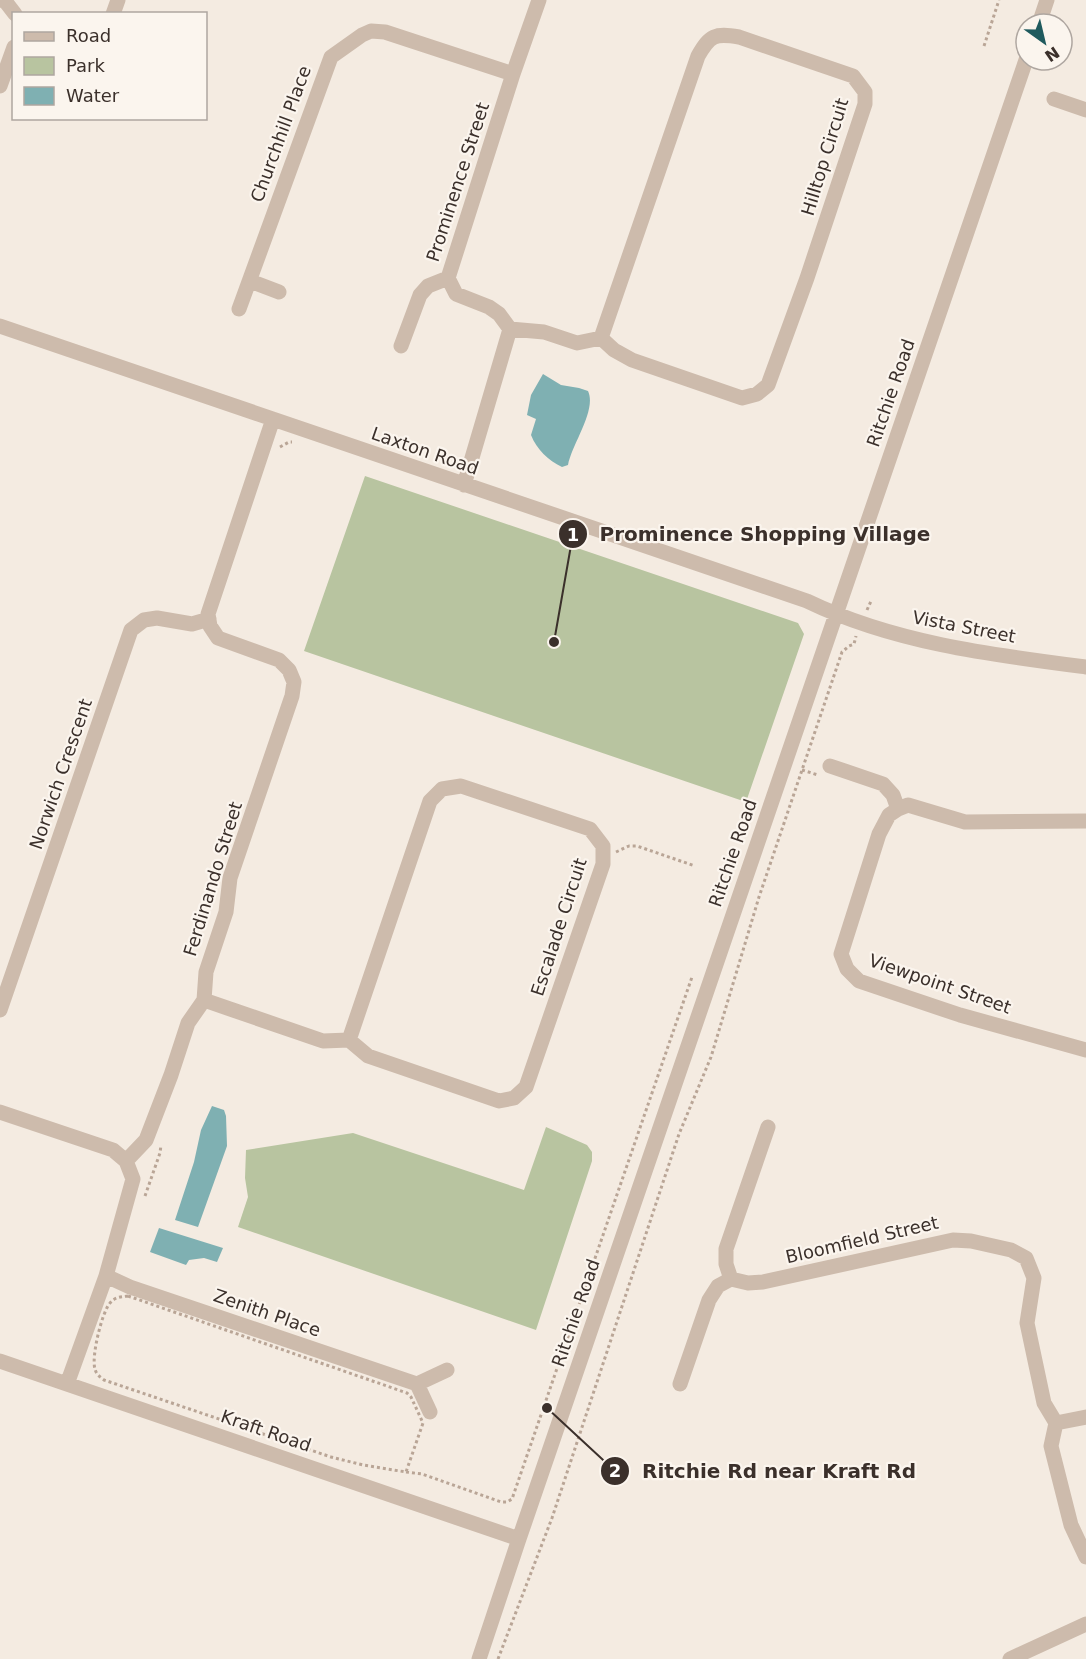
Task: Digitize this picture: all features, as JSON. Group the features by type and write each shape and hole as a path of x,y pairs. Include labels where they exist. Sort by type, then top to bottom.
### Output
{"street":[{"path":"0,0 5,2 13,12"},
{"name":"Prominence Street","path":"510,329 499,314 489,307 456,294 448,278 539,0"},
{"name":"Churchhill Place","path":"239,309 331,57 362,35 371,31 385,32 513,74"},
{"name":"Hilltop Circuit","path":"721,34 739,37 853,76 860,83 864,92 865,104 807,278 768,385 757,394 742,398 632,360 614,351 601,338 698,56 707,40 721,34"},
{"path":"0,86 12,53"},
{"name":"Ritchie Road","path":"479,1659 1022,72"},
{"path":"1054,99 1086,110"},
{"path":"401,346 420,295 428,286 448,278"},
{"path":"250,280 279,292"},
{"name":"Laxton Road","path":"0,326 807,601 836,615"},
{"path":"464,484 510,329 544,332 577,343 601,338"},
{"path":"209,619 208,614 273,419"},
{"name":"Vista Street","path":"836,615 928,643 1086,667"},
{"name":"Norwich Crescent","path":"0,1010 131,630 144,620 157,618 192,624 209,619"},
{"name":"Ferdinando Street","path":"126,1161 146,1140 188,1023 204,1000 206,972 226,912 230,878 292,696 294,682 289,670 279,660 218,638 210,626 209,619"},
{"path":"830,766 884,784 893,795 898,809 908,805 965,822 1086,821"},
{"name":"Escalade Circuit","path":"461,786 590,829 603,846 603,864 526,1087 516,1097 499,1101 368,1056 349,1040 430,801 442,789 461,786"},
{"name":"Viewpoint Street","path":"898,809 889,815 879,834 842,954 847,969 859,981 960,1016 1086,1050"},
{"path":"204,1000 323,1041 349,1040"},
{"path":"0,1112 113,1150 126,1161 133,1179 106,1276 67,1384"},
{"path":"680,1384 709,1300 718,1286 731,1278 726,1264 726,1249 768,1126"},
{"name":"Bloomfield Street","path":"731,1278 748,1283 763,1282 953,1240 971,1241 1011,1250 1026,1258 1034,1278 1027,1323 1044,1403 1056,1423"},
{"name":"Zenith Place","path":"106,1276 130,1287 417,1384"},
{"name":"Kraft Road","path":"0,1361 519,1539"},
{"path":"430,1412 417,1384 447,1370"},
{"path":"1086,1417 1056,1423 1051,1446 1071,1525 1086,1557"},
{"path":"1010,1659 1086,1624"}],"path":[{"path":"984,46 999,0"},
{"path":"278,451 281,446 289,442 299,442"},
{"path":"498,1659 556,1506 679,1134 711,1057 759,897 842,652 854,644 871,601"},
{"path":"616,852 629,846 637,846 695,866"},
{"path":"406,1472 423,1423 407,1393 128,1296 118,1297 111,1301 107,1308 100,1328 94,1360 94,1369 104,1380 331,1457 363,1465 406,1472 422,1474 501,1502 507,1502 512,1499 692,977"},
{"path":"145,1197 160,1153 162,1139"}],"green space":[{"path":"365,476 798,623 804,634 746,802 304,651"},
{"path":"546,1127 587,1145 592,1152 592,1161 536,1330 238,1227 248,1197 245,1178 246,1150 353,1133 524,1190"}],"water":[{"path":"543,374 561,385 588,391 590,399 587,417 568,465 562,467 544,454 531,435 536,419 527,415 531,395"},
{"path":"212,1106 224,1110 227,1146 198,1227 175,1220 194,1162 201,1130"},
{"path":"159,1228 223,1248 217,1262 204,1258 189,1260 186,1265 150,1252"}],"place":[{"name":"Prominence Shopping Village","path":"554,642"},
{"name":"Ritchie Rd near Kraft Rd","path":"547,1408"}]}
